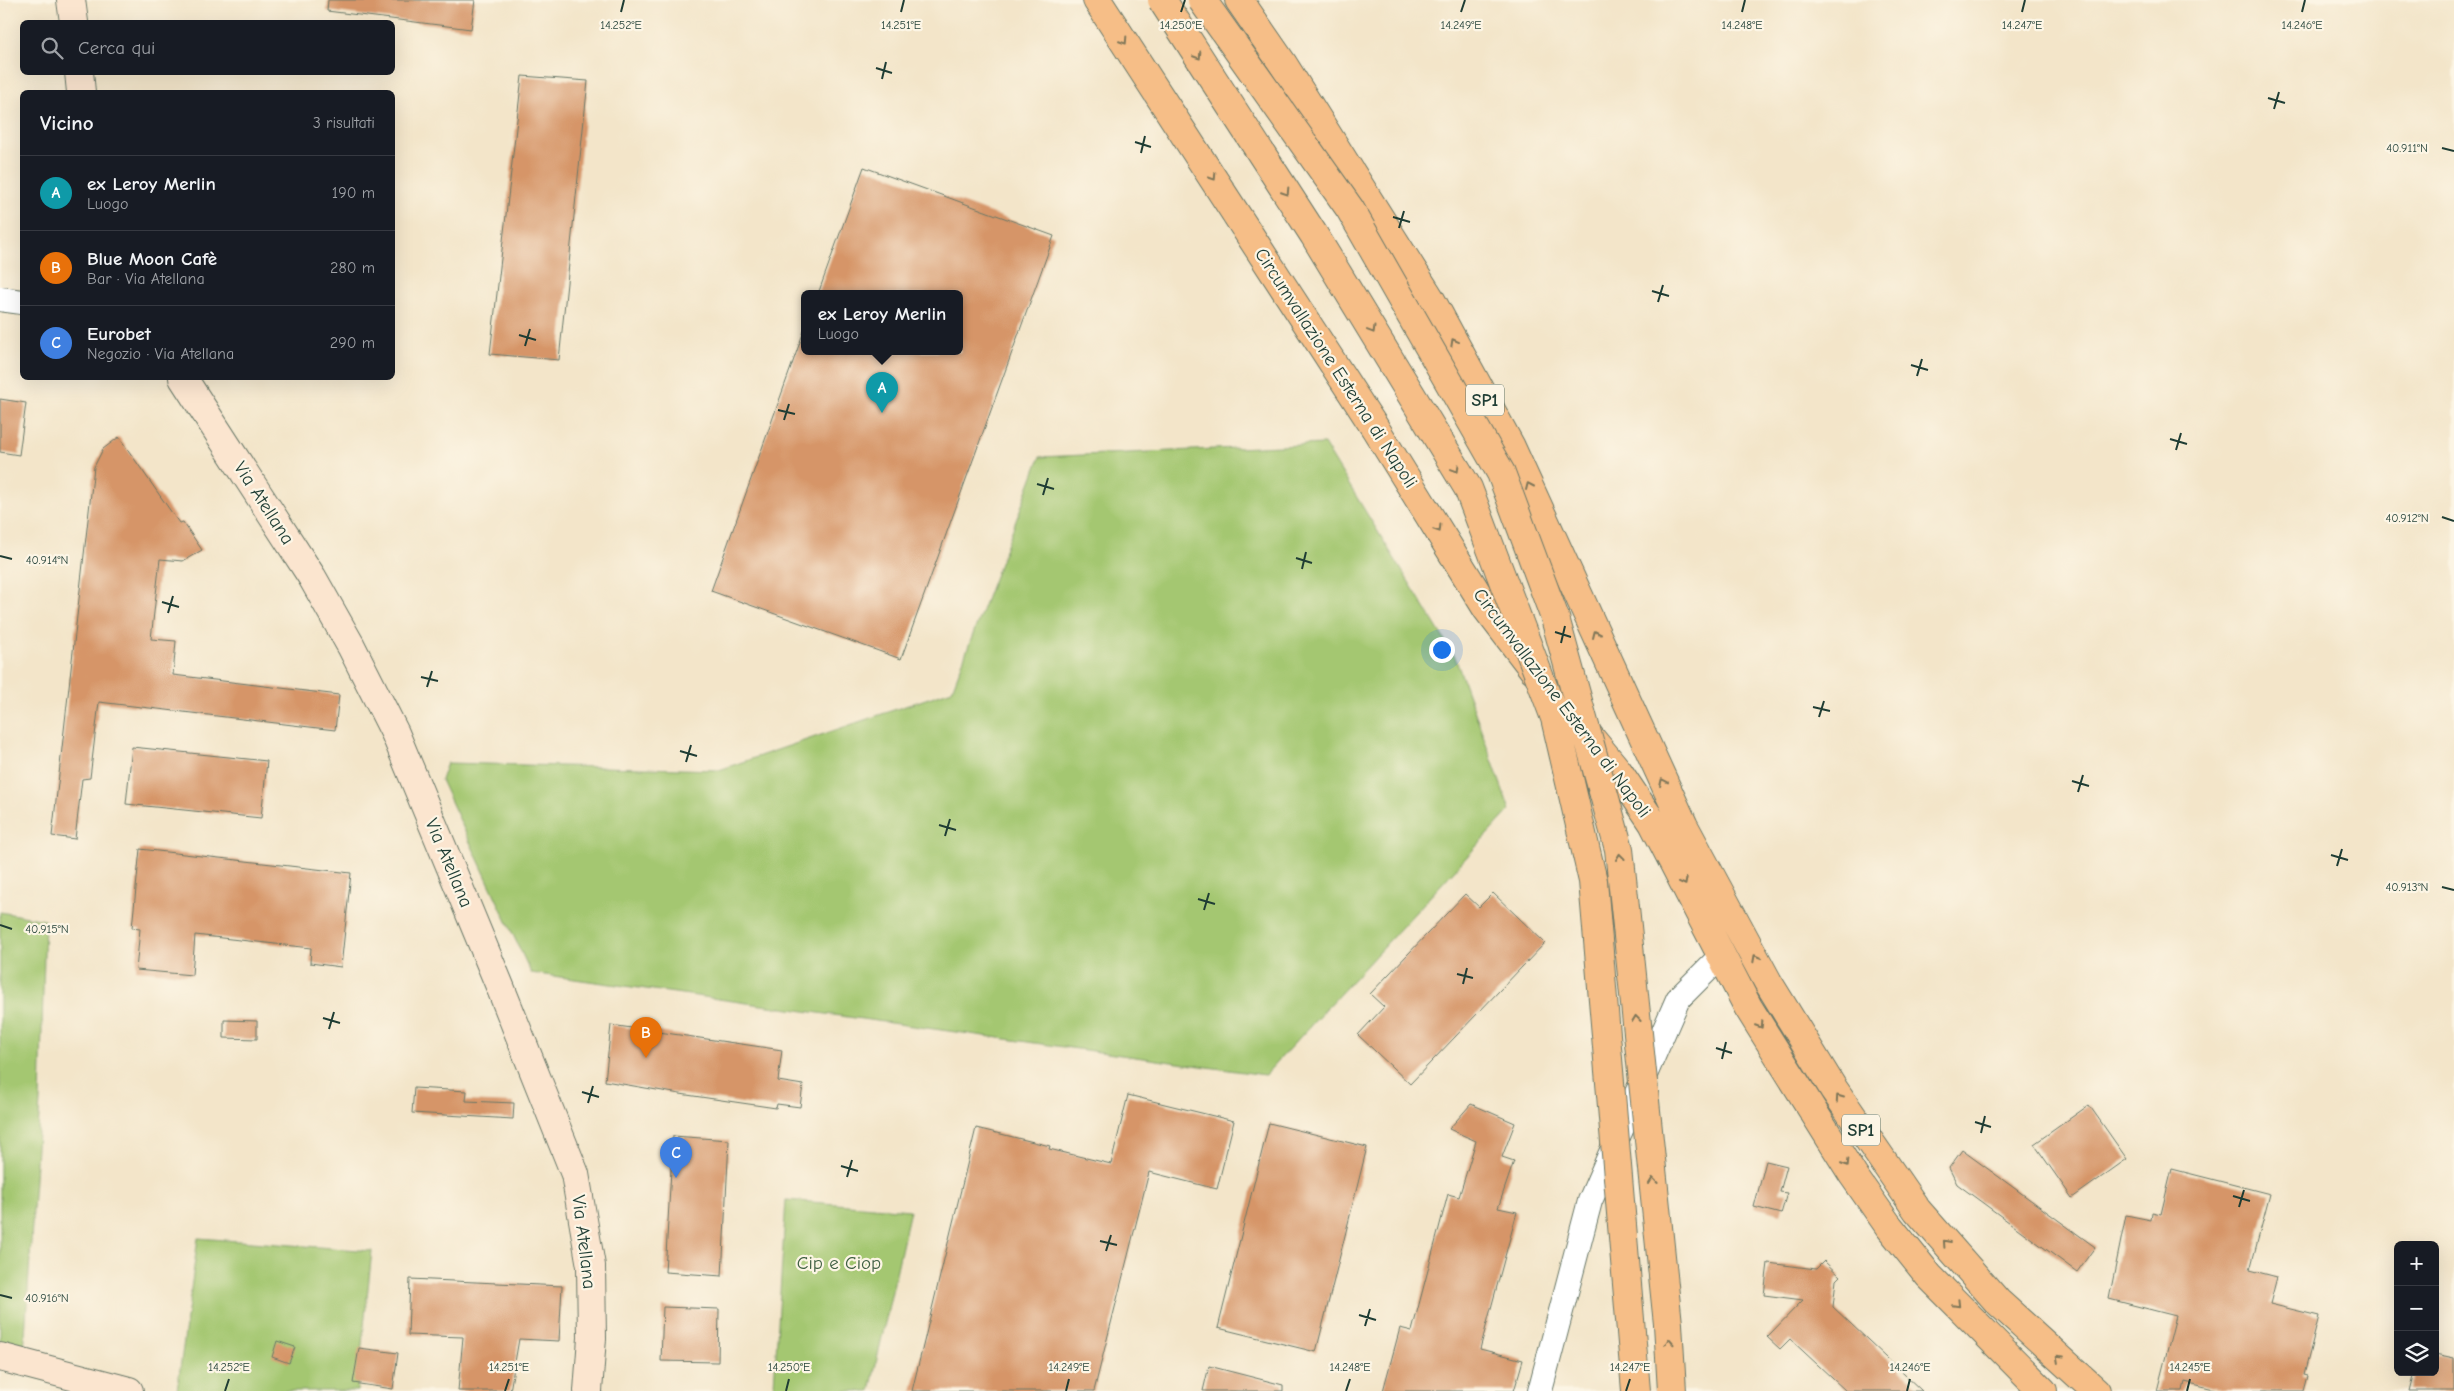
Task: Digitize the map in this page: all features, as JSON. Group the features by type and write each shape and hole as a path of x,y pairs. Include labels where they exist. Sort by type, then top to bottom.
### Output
{"highway":[{"name":"Circumvallazione Esterna di Napoli","path":"1097,0 1376,428 1488,609 1527,662 1618,771 1653,823 1748,1006 1854,1175 1888,1225 1930,1276 2043,1391"},
{"path":"1162,0 1314,235 1468,488 1555,718 1593,880 1636,1391"},
{"path":"1202,0 1350,209 1501,473 1555,618 1619,849 1668,1324 1672,1391"},
{"name":"Circumvallazione Esterna di Napoli","path":"1239,0 1283,64 1434,306 1511,447 1684,826 1768,982 1832,1088 1917,1210 1997,1301 2096,1391"}],"main road":[{"path":"71,0 74,20"},
{"path":"79,75 81,90"},
{"name":"Via Atellana","path":"184,380 312,577 395,733 538,1081 575,1174 591,1266 592,1338 588,1391"},
{"path":"0,1357 129,1391"}],"street":[{"path":"0,299 20,302"},
{"path":"1540,1391 1590,1201 1678,999 1722,955"}],"green space":[{"path":"1324,444 1455,657 1510,810 1265,1075 531,973 441,780 447,763 719,770 952,690 1040,457"},
{"path":"0,912 45,920 40,1100 24,1352 0,1345"},
{"name":"Cip e Ciop","path":"786,1200 910,1210 870,1391 767,1391 774,1385"},
{"path":"198,1238 372,1251 357,1391 177,1391"}],"building":[{"path":"328,0 475,0 471,29 327,11"},
{"path":"522,76 588,81 559,360 490,354"},
{"path":"864,167 1054,236 901,659 711,591 801,339 801,355 963,355 963,290 819,290"},
{"path":"0,399 26,403 19,455 0,452"},
{"path":"119,437 179,523 183,522 202,550 183,561 160,559 151,639 176,641 173,675 339,695 335,730 99,702 90,778 82,779 75,839 52,836 94,467 103,449"},
{"path":"132,747 267,761 261,818 126,804"},
{"path":"140,849 351,873 341,967 310,963 311,948 195,935 192,975 136,970 140,929 132,928"},
{"path":"1493,893 1545,943 1410,1084 1358,1035 1384,1007 1370,994 1465,894 1479,907"},
{"path":"224,1020 257,1021 257,1039 224,1038"},
{"path":"611,1025 782,1050 778,1081 803,1085 800,1107 777,1104 776,1108 605,1081"},
{"path":"414,1088 467,1091 466,1101 514,1103 513,1119 412,1113"},
{"path":"1128,1095 1234,1121 1217,1189 1149,1172 1094,1391 912,1391 976,1128 1050,1146 1049,1149 1111,1164"},
{"path":"1471,1104 1515,1123 1502,1157 1514,1161 1498,1208 1517,1212 1480,1349 1523,1360 1514,1391 1383,1391 1400,1328 1412,1331 1448,1194 1459,1197 1476,1141 1449,1129"},
{"path":"2089,1105 2127,1159 2072,1198 2034,1144"},
{"path":"1269,1123 1367,1147 1316,1352 1218,1328"},
{"path":"673,1136 729,1140 722,1276 665,1272"},
{"path":"1962,1150 2095,1247 2077,1272 1957,1184 1949,1168"},
{"path":"1766,1161 1787,1166 1780,1192 1787,1193 1781,1214 1754,1207"},
{"path":"2172,1169 2270,1194 2250,1270 2277,1277 2270,1304 2319,1316 2304,1375 2308,1376 2304,1391 2222,1391 2185,1382 2183,1391 2157,1391 2176,1316 2109,1299 2126,1215 2151,1220 2152,1212 2161,1214"},
{"path":"1824,1261 1840,1276 1836,1280 1833,1307 1922,1391 1846,1391 1790,1339 1780,1349 1767,1337 1803,1300 1764,1295 1768,1263 1816,1269"},
{"path":"410,1279 562,1286 559,1341 519,1339 510,1391 458,1391 463,1337 408,1335"},
{"path":"663,1307 719,1309 718,1362 661,1361"},
{"path":"277,1341 295,1347 289,1363 272,1357"},
{"path":"359,1348 398,1353 393,1389 353,1383"},
{"path":"2439,1355 2454,1358 2454,1391 2409,1391 2413,1376 2439,1376"},
{"path":"1209,1366 1283,1385 1283,1391 1203,1391"}],"place":[{"name":"ex Leroy Merlin","path":"882,413"},
{"name":"Blue Moon Cafè","path":"646,1058"},
{"name":"Eurobet","path":"676,1178"}]}
